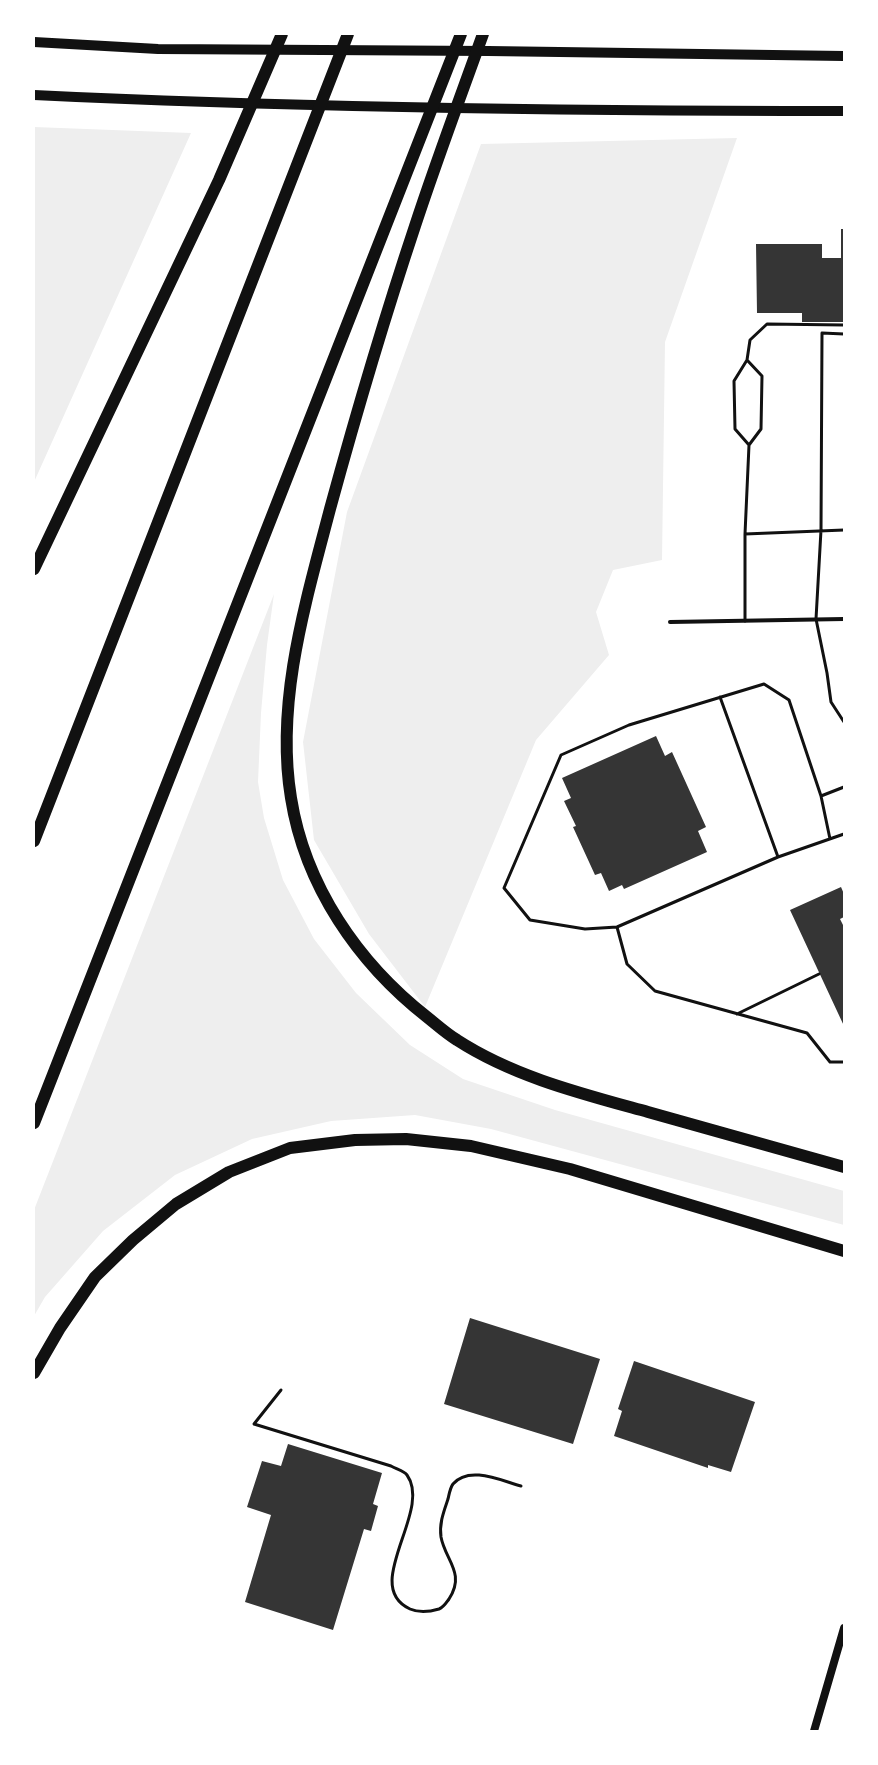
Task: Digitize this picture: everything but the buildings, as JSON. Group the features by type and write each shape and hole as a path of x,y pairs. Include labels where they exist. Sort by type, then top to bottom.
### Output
{"highway":[{"path":"34,570 219,180 282,34"},
{"path":"34,842 348,34"},
{"path":"34,1123 461,34"},
{"path":"483,34 414,226 342,466 305,605 290,692 285,748 291,800 304,848 328,906 352,942 382,977 418,1010 457,1040 509,1068 583,1094 844,1167"},
{"path":"34,1373 60,1328 95,1277 133,1240 176,1204 229,1172 290,1148 355,1140 406,1139 471,1146 570,1169 844,1251"}],"main road":[{"path":"34,42 158,49 488,51 614,54 844,56"},
{"path":"34,94 234,104 591,111 844,112"},
{"path":"814,1731 844,1628"}],"street":[{"path":"670,622 844,619"}],"lane":[{"path":"749,445 735,429 734,381 746,360 750,340 767,324 844,325"},
{"path":"844,334 822,333 821,530 816,619 827,672 831,702 844,722"},
{"path":"745,621 745,534 749,445 761,429 762,376 746,360"},
{"path":"745,534 844,530"},
{"path":"830,839 821,796 789,700 764,684 629,725 561,755 504,888 530,920 585,929 617,927 778,857 830,839 844,834"},
{"path":"720,697 778,857"},
{"path":"821,796 844,787"},
{"path":"617,927 627,964 655,991 807,1033 830,1062 844,1062"},
{"path":"737,1014 820,974"},
{"path":"281,1390 254,1424 391,1466 406,1474 413,1488 413,1503 393,1569 391,1584 398,1600 410,1608 427,1612 443,1608 454,1591 456,1572 441,1538 440,1525 452,1485 465,1476 481,1475 521,1486"}],"shaded area":[{"path":"34,127 191,133 34,482"},
{"path":"737,138 665,342 662,560 613,570 596,612 609,655 536,740 425,1007 369,934 314,840 303,742 347,512 481,144"},
{"path":"274,594 267,645 261,713 258,782 264,818 283,880 314,939 356,993 410,1045 463,1079 555,1110 844,1191 844,1225 491,1129 415,1115 331,1121 252,1139 175,1175 103,1231 45,1297 34,1316 34,1210"}]}
